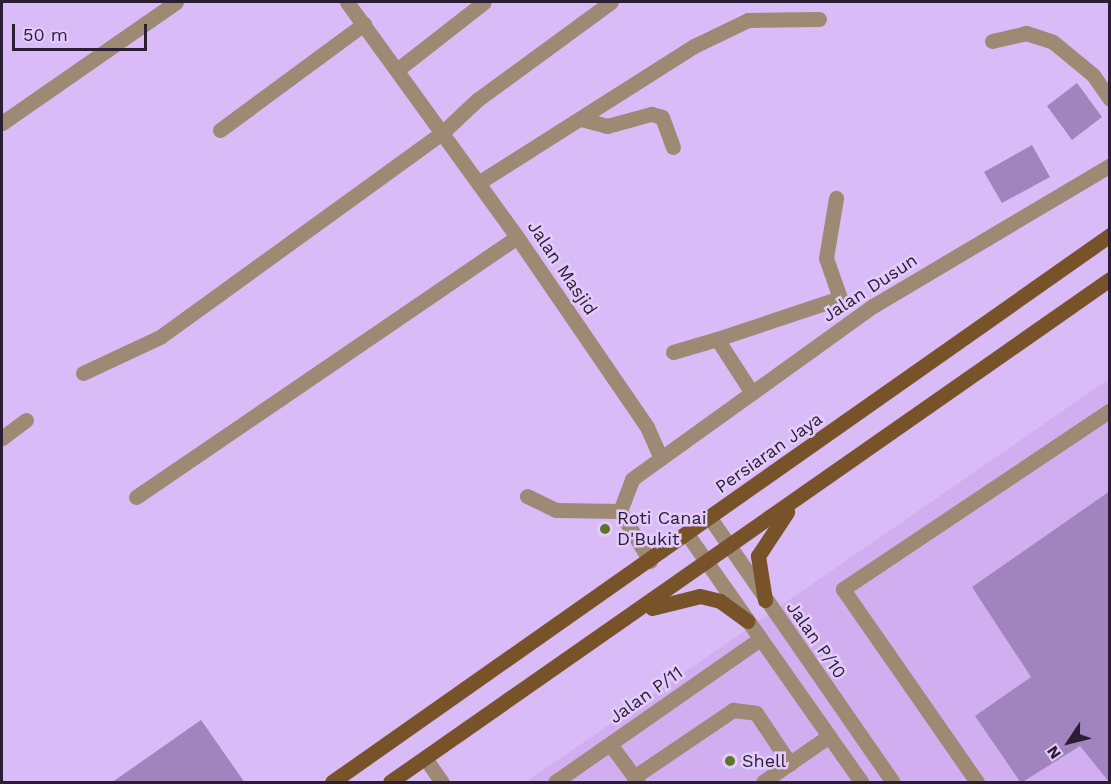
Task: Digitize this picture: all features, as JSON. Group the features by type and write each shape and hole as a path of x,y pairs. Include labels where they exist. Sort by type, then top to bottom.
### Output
{"main road":[{"name":"Persiaran Jaya","path":"332,783 1110,235"},
{"path":"390,783 1110,279"},
{"path":"765,600 758,556 795,500"},
{"path":"628,617 700,596 720,601 748,621"}],"street":[{"path":"2,123 176,2"},
{"name":"Jalan Masjid","path":"347,2 517,237 647,428 661,458"},
{"path":"397,70 484,2"},
{"path":"83,373 160,337 442,133 477,100 612,2"},
{"path":"478,183 694,46 748,20 819,18"},
{"path":"220,130 363,24"},
{"path":"992,41 1026,33 1053,42 1093,75 1110,99"},
{"path":"581,119 607,126 651,114 662,117 673,147"},
{"name":"Jalan Dusun","path":"661,458 873,306 1110,165"},
{"path":"673,352 840,298 826,258 836,198"},
{"path":"136,497 517,237"},
{"path":"717,339 752,393"},
{"path":"977,783 843,589 1110,410"},
{"path":"2,438 26,420"},
{"path":"620,511 632,479 661,458"},
{"path":"526,496 556,510 620,511"},
{"path":"620,511 650,561"},
{"name":"Jalan P/10","path":"710,518 893,783"},
{"path":"687,534 861,783"},
{"name":"Jalan P/11","path":"555,783 573,778 610,744 760,639"},
{"path":"610,744 636,780 733,710 756,713 790,764"},
{"path":"763,783 829,736"},
{"path":"425,758 442,783"}],"shaded area":[{"path":"1109,379 1109,782 526,782"}],"building":[{"path":"1077,83 1102,117 1072,140 1047,106"},
{"path":"1032,145 1050,177 1002,203 984,172"},
{"path":"1110,491 1110,783 1080,746 1021,783 975,716 1031,677 972,587"},
{"path":"201,720 245,783 111,783"}],"place":[{"name":"Roti Canai D'Bukit","path":"605,529"},
{"name":"Shell","path":"730,761"}]}
